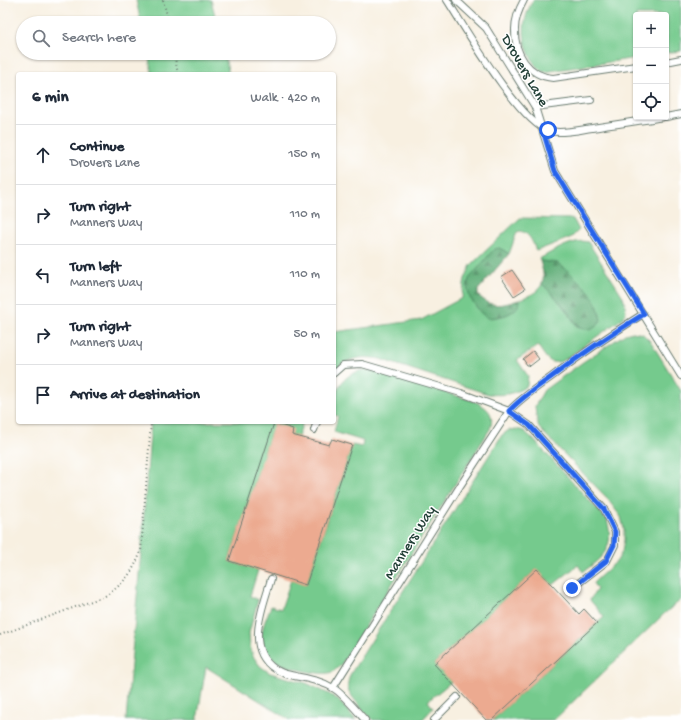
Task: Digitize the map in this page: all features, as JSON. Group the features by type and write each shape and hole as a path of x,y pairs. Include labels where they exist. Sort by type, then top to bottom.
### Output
{"lane":[{"path":"447,0 503,85 524,113 542,127 552,131 567,131 644,120"},
{"name":"Drovers Lane","path":"456,0 486,28 536,107 555,171 681,376"},
{"path":"524,0 516,20 516,39 519,51 527,66 539,76 553,78 633,66"},
{"path":"669,62 681,60"},
{"path":"536,107 591,100"},
{"path":"669,116 681,114"},
{"name":"Manners Way","path":"333,688 509,411 518,401 565,367 617,330 644,314"},
{"path":"336,371 343,365 362,364 460,393 509,411 529,425 604,509 615,532 614,545 606,561 572,588"},
{"path":"314,430 316,424"},
{"path":"271,579 257,633 260,651 268,664 284,674 308,678 333,688 365,720"},
{"path":"434,720 457,697"}],"path":[{"path":"163,0 167,16"},
{"path":"175,60 178,72"},
{"path":"0,635 105,596 118,588 128,577 136,564 141,551 151,424"}],"green space":[{"path":"136,0 211,0 215,16 139,16"},
{"path":"533,0 681,0 681,51 669,53 669,12 633,12 633,58 544,72 535,65 532,60 524,36 525,22 529,7"},
{"path":"149,60 226,60 229,72 152,72"},
{"path":"520,218 573,219 579,230 572,237 536,251 529,236 520,231 517,232 509,254 499,248 469,279 470,298 481,313 488,318 506,315 520,302 519,300 535,292 542,284 562,304 578,328 567,270 557,263 540,261 539,259 563,246 582,241 588,242 622,295 626,310 625,315 623,318 564,360 559,362 551,362 538,346 517,360 528,376 527,386 509,394 488,394 380,359 361,358 350,360 336,369 336,332 421,320 462,298 465,279 471,265"},
{"path":"499,248 509,254 478,290 478,295 488,302 497,305 519,300 520,302 511,313 503,316 488,318 481,313 470,298 467,287 469,279 494,249"},
{"path":"540,261 557,263 567,270 590,292 598,307 601,320 598,325 591,330 579,328 562,304 542,284 543,275"},
{"path":"633,332 643,334 651,342 681,391 681,600 665,613 554,720 492,720 604,617 590,600 597,589 593,583 617,561 622,552 624,529 621,517 606,497 539,428 535,406 544,390 625,334"},
{"path":"363,370 373,371 474,401 487,409 492,419 490,429 341,665 334,671 327,673 303,671 287,666 274,659 265,649 262,634 271,606 281,609 291,580 306,585 352,445 362,447 363,441 334,432 338,416 336,416 337,392 343,381 348,376"},
{"path":"151,424 274,424 229,561 258,570 250,596 258,600 249,633 250,646 253,656 260,666 270,673 306,683 329,694 337,699 356,720 290,720 206,667 197,720 126,720"},
{"path":"274,424 302,424 298,437"},
{"path":"516,429 524,431 532,438 607,520 609,538 606,551 583,572 578,565 553,585 537,569 434,664 451,682 428,701 433,708 422,720 373,720 349,692 348,685 351,673 502,435 509,430"}],"building":[{"path":"512,270 525,289 514,296 501,277"},
{"path":"533,351 539,359 530,366 527,365 523,359"},
{"path":"274,424 293,429 292,435 329,445 332,439 352,445 306,585 229,561"},
{"path":"537,569 579,614 584,609 597,623 492,720 486,720 434,664"}],"route":[{"path":"548,130 542,127 555,171 644,314 617,330 565,367 518,401 509,411 529,425 604,509 615,532 614,545 606,561 572,588"}]}
